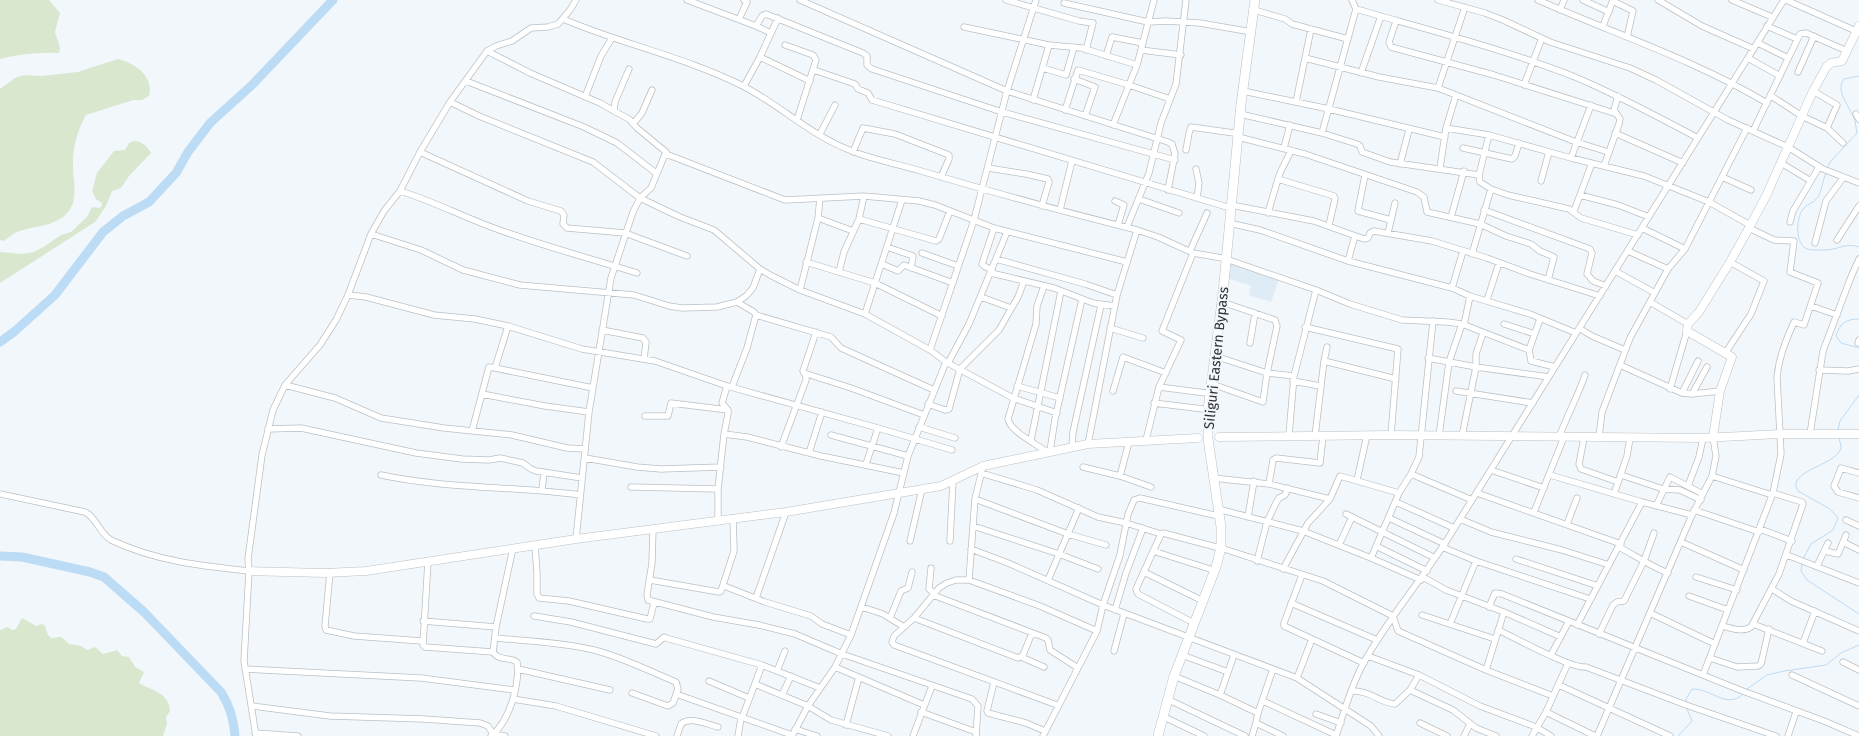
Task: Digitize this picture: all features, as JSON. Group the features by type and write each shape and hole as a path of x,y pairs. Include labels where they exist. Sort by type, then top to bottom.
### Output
{"main road":[{"name":"Siliguri Eastern Bypass","path":"1153,736 1167,686 1216,567 1218,548 1213,478 1204,437 1222,302 1224,259 1250,0"},
{"name":"Siliguri Eastern Bypass","path":"1236,135 1255,0"},
{"name":"Siliguri Eastern Bypass","path":"1216,512 1204,437 1203,409 1229,223 1229,206"},
{"name":"Siliguri Eastern Bypass","path":"1158,736 1162,716 1182,655 1190,621 1218,548"}],"street":[{"path":"298,736 256,735 245,669 248,559 268,429 277,400 285,385 320,345 336,320 348,295 371,234 384,211 400,190 450,102 487,51 512,41 532,28 558,24 576,0"},
{"path":"687,0 740,19 771,33"},
{"path":"740,19 747,2 744,0"},
{"path":"800,0 1007,91 1172,144 1176,154 1168,190"},
{"path":"1006,0 1079,21 1093,23 1086,50"},
{"path":"930,350 974,220 1007,91 1036,0"},
{"path":"1114,125 1142,50 1154,0"},
{"path":"1127,227 1145,183 1157,139 1176,84 1186,0"},
{"path":"1322,133 1356,9 1352,0"},
{"path":"1438,0 1463,4 1542,38 1630,68 1714,112 1788,147 1821,168 1859,183"},
{"path":"1538,0 1603,26 1733,83 1767,103"},
{"path":"1560,10 1564,0"},
{"path":"1583,0 1609,12"},
{"path":"1603,26 1613,0 1633,11 1627,37"},
{"path":"1658,0 1702,26 1788,58"},
{"path":"1732,0 1772,17"},
{"path":"1263,701 1336,736 1352,691 1364,663 1377,640 1436,558 1756,46 1772,17 1785,0 1857,29 1842,61 1827,66 1813,91 1750,226 1730,262 1688,328 1670,389"},
{"path":"1064,3 1148,22 1207,24 1246,31"},
{"path":"1438,88 1455,38 1463,4"},
{"path":"1356,9 1533,62 1618,96 1698,138"},
{"path":"1254,10 1285,19 1292,24 1348,39"},
{"path":"756,26 764,14 778,18 863,53 867,56 867,65 872,69 1002,112 1175,160"},
{"path":"1360,73 1381,16"},
{"path":"744,86 778,18"},
{"path":"563,19 612,38 693,64 744,86 820,134 853,152 982,190 1137,230 1192,252 1224,259 1316,290 1350,304 1402,320 1433,321 1463,325 1529,350"},
{"path":"1396,21 1389,45 1617,114"},
{"path":"1767,26 1797,39"},
{"path":"964,27 1049,45 1074,47 1137,65"},
{"path":"1296,102 1311,29"},
{"path":"1753,131 1802,32 1847,51"},
{"path":"1798,72 1814,36"},
{"path":"1106,56 1112,37 1143,43"},
{"path":"585,97 601,56 612,38"},
{"path":"1524,85 1542,38"},
{"path":"785,45 816,57 814,70 797,120"},
{"path":"1033,100 1049,45"},
{"path":"1042,68 1066,75 1074,47"},
{"path":"1142,50 1180,55"},
{"path":"487,51 629,119 664,149 666,154 780,199 864,196 919,201 1007,232 1127,262"},
{"path":"760,57 810,81"},
{"path":"1305,58 1360,73 1438,88 1576,142 1608,152"},
{"path":"1748,58 1780,76"},
{"path":"614,111 615,102 629,69"},
{"path":"814,70 855,84 858,89 868,93 872,100 1168,190 1229,206 1314,221 1366,239 1374,231 1432,241 1600,296"},
{"path":"1065,110 1076,72 1080,70 1170,100"},
{"path":"1074,79 1095,87 1085,116"},
{"path":"466,80 584,127 617,143 656,173"},
{"path":"633,124 642,113 652,90"},
{"path":"1243,91 1329,109 1444,137"},
{"path":"1813,91 1837,105 1827,128"},
{"path":"1440,168 1444,137 1456,95"},
{"path":"1604,166 1619,124 1620,118 1614,110 1618,96"},
{"path":"1771,96 1802,116 1827,128 1843,144"},
{"path":"450,102 479,116 594,162 640,198 680,217 714,230 760,270 800,290 865,314 930,350 947,363 1013,398 1057,413"},
{"path":"820,134 835,105"},
{"path":"1571,158 1591,105"},
{"path":"1240,114 1322,133 1357,144 1362,152 1377,159 1400,164 1464,171 1479,175"},
{"path":"1284,148 1290,125"},
{"path":"1186,150 1191,127 1236,135 1291,150 1421,194 1424,197 1427,212 1480,224 1506,236 1531,244 1554,257 1548,280"},
{"path":"853,152 863,128 895,134 949,156 942,177"},
{"path":"1446,128 1489,135 1644,176 1669,185 1709,202 1774,240 1794,241 1790,272 1818,283 1804,325 1794,322 1782,350 1778,377 1781,454 1773,494 1703,674"},
{"path":"1599,437 1602,412 1625,350 1668,269 1685,250 1747,128"},
{"path":"1400,164 1409,130"},
{"path":"1616,133 1683,163"},
{"path":"1489,135 1479,175 1480,182 1491,189 1508,195 1574,211 1581,218 1638,235"},
{"path":"1463,148 1512,159 1515,156 1519,143"},
{"path":"1268,213 1281,169 1286,163 1291,150"},
{"path":"420,152 528,201 561,211 564,215 563,224 567,228 625,233 687,256"},
{"path":"1541,181 1549,152"},
{"path":"576,539 589,412 608,292 614,266 632,212 640,198 651,188 666,154"},
{"path":"1060,210 1072,161"},
{"path":"1781,162 1811,181"},
{"path":"1574,211 1592,163"},
{"path":"988,168 1048,179 1049,182 1042,206"},
{"path":"1790,222 1793,211 1821,168"},
{"path":"1196,169 1199,183 1197,198"},
{"path":"1451,217 1464,171"},
{"path":"1365,175 1358,210 1391,220"},
{"path":"1722,178 1751,190"},
{"path":"1815,243 1826,201 1843,178"},
{"path":"1278,180 1334,196 1329,225"},
{"path":"1472,254 1491,189"},
{"path":"400,190 425,198 486,225 552,248 637,273"},
{"path":"1580,195 1618,205 1649,218"},
{"path":"839,272 864,196"},
{"path":"800,290 818,218 820,198"},
{"path":"1139,198 1179,213"},
{"path":"865,314 902,200"},
{"path":"1115,201 1124,205 1118,225"},
{"path":"1388,233 1395,203"},
{"path":"1837,240 1859,206"},
{"path":"1484,210 1590,249 1592,253 1587,274 1593,280 1606,286"},
{"path":"858,219 938,241 950,211"},
{"path":"1146,440 1159,387 1181,340 1162,332 1207,213"},
{"path":"818,218 853,232"},
{"path":"1229,223 1260,230 1348,261 1452,288 1470,296 1578,330 1625,350"},
{"path":"994,228 982,264 991,272 1061,290 1101,305 1115,306"},
{"path":"1642,228 1685,250"},
{"path":"1088,444 1117,295 1137,230"},
{"path":"793,734 808,706 835,667 851,635 900,493 908,456 924,414 947,363 965,334 1007,232"},
{"path":"371,234 421,250 463,270 520,285 634,295 682,308 717,307 737,302 753,288 760,270"},
{"path":"1348,261 1355,236"},
{"path":"887,247 913,256 911,268"},
{"path":"1452,288 1463,251"},
{"path":"1628,251 1668,269"},
{"path":"922,252 958,266"},
{"path":"996,259 1117,295"},
{"path":"1810,434 1819,370 1828,337 1850,277 1859,259"},
{"path":"806,262 875,283 942,316"},
{"path":"1726,352 1751,314 1764,281 1730,262"},
{"path":"1487,300 1499,263"},
{"path":"882,264 898,270 903,265 953,283"},
{"path":"1615,271 1655,293"},
{"path":"928,404 949,410 960,369 999,330 1018,297 1024,281"},
{"path":"1044,286 1037,306 1036,324 1008,418 1010,425 1049,451"},
{"path":"1031,440 1061,290"},
{"path":"1289,435 1294,379 1305,327 1316,290"},
{"path":"348,295 366,297 434,315 475,319 508,326 582,349 644,359 729,387 796,404 952,450"},
{"path":"1439,436 1449,362 1463,325 1470,296"},
{"path":"981,297 1010,308"},
{"path":"1049,451 1082,299"},
{"path":"737,302 756,315 831,337 842,348 934,390"},
{"path":"1212,384 1263,402 1277,324 1275,320 1222,302"},
{"path":"1546,712 1596,736 1693,513 1712,476 1716,456 1713,437 1720,391 1732,357 1650,302"},
{"path":"1072,447 1073,432 1101,305"},
{"path":"1810,306 1837,315"},
{"path":"1250,343 1255,313"},
{"path":"728,410 723,406 722,402 747,348 756,315"},
{"path":"1540,319 1529,350 1531,361 1555,367"},
{"path":"1371,558 1399,493 1419,457 1433,321"},
{"path":"1504,324 1535,334"},
{"path":"495,368 508,326"},
{"path":"1305,327 1398,349 1391,435"},
{"path":"1110,328 1143,338"},
{"path":"602,330 642,338 646,342 644,359"},
{"path":"781,447 806,380 804,373 816,332"},
{"path":"1462,436 1476,367 1476,354 1483,333"},
{"path":"1269,484 1273,460 1276,458 1320,463 1320,386 1327,347"},
{"path":"1215,356 1267,373 1320,386"},
{"path":"1113,391 1123,357 1166,373"},
{"path":"1428,358 1549,377"},
{"path":"1324,361 1396,379"},
{"path":"1682,393 1698,361"},
{"path":"1620,365 1682,393 1692,394 1720,391"},
{"path":"472,431 489,367 593,388"},
{"path":"1692,394 1707,367"},
{"path":"1819,370 1848,371 1859,369"},
{"path":"804,373 924,414"},
{"path":"1534,512 1550,474 1568,413 1585,375"},
{"path":"285,385 335,398 381,418 444,428 512,435 567,448 585,449"},
{"path":"1017,386 1060,398"},
{"path":"1159,387 1206,393"},
{"path":"1456,391 1533,403"},
{"path":"482,394 544,406 589,412"},
{"path":"645,416 668,416 671,403 728,410"},
{"path":"1154,403 1203,409"},
{"path":"718,520 718,489 728,410"},
{"path":"809,453 822,412"},
{"path":"919,427 955,438"},
{"path":"268,429 301,428 416,453 462,459 489,460 500,458 523,463 530,469 582,478"},
{"path":"866,464 878,428"},
{"path":"724,434 747,437 781,447 904,473"},
{"path":"0,494 85,512 93,518 100,530 110,539 155,556 182,563 249,572 366,571 576,539 786,512 922,490 941,486 968,472 1049,451 1088,444 1204,437 1289,435 1703,438 1780,434 1859,434"},
{"path":"831,435 908,456"},
{"path":"1358,480 1366,435"},
{"path":"1584,438 1579,464 1581,469 1618,482"},
{"path":"1614,494 1627,456 1630,438"},
{"path":"1688,486 1698,462 1703,438"},
{"path":"1120,476 1129,442"},
{"path":"585,458 661,470 721,467"},
{"path":"1083,467 1120,476 1152,487"},
{"path":"1859,473 1841,468 1834,486 1838,492 1859,498"},
{"path":"969,580 975,499 982,469"},
{"path":"982,469 1037,490 1098,517 1218,548 1323,581 1393,616 1398,630 1486,670 1553,696"},
{"path":"1491,470 1544,488"},
{"path":"542,490 544,472"},
{"path":"1411,474 1472,500"},
{"path":"1550,474 1656,506 1693,513 1792,541"},
{"path":"381,475 428,483 542,490 580,495"},
{"path":"1621,475 1664,489 1680,490 1702,497"},
{"path":"1283,569 1311,518 1330,499 1340,476 1399,493"},
{"path":"1712,476 1802,502 1803,504 1787,555 1772,589 1753,624 1746,630 1722,626"},
{"path":"1656,506 1670,477 1688,486 1702,497"},
{"path":"1213,478 1254,481 1330,499"},
{"path":"950,541 954,480"},
{"path":"1248,517 1254,481"},
{"path":"631,487 718,489"},
{"path":"1257,561 1267,522 1277,500 1285,495 1288,488"},
{"path":"910,541 922,490"},
{"path":"1477,493 1567,524 1620,546 1644,562 1668,573"},
{"path":"994,682 988,713 1026,723 1044,733 1096,631 1120,555 1131,504 1134,500 1140,498 1248,517 1303,531 1561,637"},
{"path":"1567,524 1577,498"},
{"path":"975,499 1068,534 1106,545"},
{"path":"1396,502 1454,528"},
{"path":"1577,625 1642,502"},
{"path":"1048,580 1079,508"},
{"path":"756,598 786,512"},
{"path":"1339,545 1349,516 1436,558"},
{"path":"650,580 719,592 724,586 734,551 733,518"},
{"path":"1389,518 1476,561 1590,599"},
{"path":"1460,519 1507,536 1562,550 1609,565"},
{"path":"1846,520 1859,526"},
{"path":"973,526 1098,569"},
{"path":"1116,610 1126,573 1143,528"},
{"path":"653,529 648,600 713,617 795,634 842,654 972,698 978,706 976,734 920,712"},
{"path":"1599,634 1615,603 1624,601 1644,562 1654,533"},
{"path":"1161,534 1136,592 1190,621"},
{"path":"1825,551 1838,554 1846,535"},
{"path":"1681,542 1744,570"},
{"path":"1843,542 1859,550"},
{"path":"1814,565 1825,551 1828,543"},
{"path":"535,545 537,594 539,598 569,601 647,620 650,619 654,603"},
{"path":"1376,546 1427,571"},
{"path":"493,652 496,626 512,548"},
{"path":"971,549 1048,580 1124,614 1297,678 1371,726 1376,734"},
{"path":"1153,551 1210,569"},
{"path":"1787,555 1859,583"},
{"path":"1516,559 1598,586"},
{"path":"428,561 422,645 425,647 493,652 498,657 515,660 518,664 513,699 504,721 492,735"},
{"path":"1450,624 1476,561"},
{"path":"931,568 929,587 933,594 1048,640 1050,650 1078,668"},
{"path":"330,572 326,630 354,636 422,641"},
{"path":"890,618 901,591 908,588 912,572"},
{"path":"1144,572 1199,599"},
{"path":"1302,574 1284,626 1364,663"},
{"path":"1696,577 1737,590"},
{"path":"1057,705 894,645 892,642 894,636 914,618 933,594 947,583 956,580 969,580 1040,606 1096,631"},
{"path":"724,586 811,616 822,624 851,635"},
{"path":"1772,589 1791,601 1858,630"},
{"path":"1489,606 1495,593 1502,594 1858,736"},
{"path":"1689,596 1728,610"},
{"path":"1291,603 1377,640"},
{"path":"862,607 890,618 904,627"},
{"path":"1802,643 1815,611"},
{"path":"1486,670 1504,612"},
{"path":"1650,613 1715,644"},
{"path":"1114,651 1124,614"},
{"path":"534,616 572,622 656,644 664,638 762,665 820,688"},
{"path":"1422,616 1495,638"},
{"path":"914,618 1044,667"},
{"path":"424,621 496,626"},
{"path":"1551,655 1568,621"},
{"path":"1753,624 1822,651"},
{"path":"1710,658 1737,667 1758,666 1761,664 1769,629"},
{"path":"1498,630 1580,668 1586,667 1776,736"},
{"path":"1021,657 1032,633"},
{"path":"494,638 564,644 609,654 676,682 678,689 673,703 668,706 632,693"},
{"path":"1297,678 1312,639"},
{"path":"777,671 785,651"},
{"path":"1182,655 1228,672"},
{"path":"1220,694 1234,655"},
{"path":"1368,656 1418,675 1480,706 1536,728 1551,736"},
{"path":"1843,662 1859,670"},
{"path":"1532,736 1546,712 1568,663"},
{"path":"738,736 741,718 762,665"},
{"path":"835,667 924,705"},
{"path":"245,669 421,678 514,690"},
{"path":"518,669 610,690"},
{"path":"1252,736 1273,669"},
{"path":"1352,691 1365,692 1390,704 1395,704 1410,690 1418,675"},
{"path":"1792,675 1859,706"},
{"path":"782,695 791,676"},
{"path":"1174,676 1220,694 1258,713"},
{"path":"846,725 859,677"},
{"path":"709,681 750,698"},
{"path":"755,684 808,706 831,720 888,736"},
{"path":"1559,684 1670,736"},
{"path":"912,736 932,686"},
{"path":"1410,690 1454,710 1470,724 1496,736"},
{"path":"676,694 793,734 817,736"},
{"path":"513,699 556,706 656,736"},
{"path":"1167,699 1245,736"},
{"path":"252,706 330,716 424,718 480,723 488,726 492,730 492,735"},
{"path":"1788,736 1796,712"},
{"path":"1316,714 1340,723"},
{"path":"1162,716 1204,736"},
{"path":"677,736 681,724 686,721 696,721 718,727"},
{"path":"1256,723 1284,736"},
{"path":"1420,723 1447,736"},
{"path":"1464,736 1470,724"},
{"path":"492,735 506,736"}],"shaded area":[{"path":"1229,262 1279,279 1271,302 1249,295 1251,286 1227,278"}],"green space":[{"path":"0,0 49,0 60,13 55,32 60,48 59,53 29,54 0,59"},
{"path":"118,59 137,67 142,72 149,82 149,96 142,100 133,100 86,115 75,144 73,162 74,198 69,210 59,220 23,230 13,234 4,241 0,240 0,89 15,78 24,75 41,76 78,72"},
{"path":"134,141 144,144 151,153 129,176 121,188 112,191 106,206 95,222 0,283 0,252 21,254 34,252 61,235 71,232 87,217 92,207 101,207 102,203 96,199 92,191 97,173 114,151 125,150 129,143"},
{"path":"22,618 36,626 42,624 45,626 51,638 61,637 69,644 81,646 87,650 95,647 103,654 117,650 122,656 129,657 135,667 144,672 139,683 159,693 167,700 170,711 166,717 167,724 163,736 0,736 0,630 8,627 12,630 16,629"}],"waterway":[{"path":"0,342 55,295 103,232 123,216 149,202 176,173 188,152 210,123 252,85 333,0"},
{"path":"1827,169 1830,162 1857,133 1855,121 1842,95 1841,84 1844,79 1859,76"},
{"path":"1826,173 1818,197 1804,208 1799,217 1798,234 1802,245 1812,250 1829,250 1850,245 1859,247"},
{"path":"1859,319 1844,323 1839,328 1836,336 1841,343 1859,348"},
{"path":"1838,430 1840,421 1859,395"},
{"path":"1803,559 1811,544 1833,530 1838,518 1830,509 1798,491 1796,484 1805,473 1830,460 1837,454 1841,448 1839,437"},
{"path":"0,556 22,557 90,572 104,577 144,612 221,692 231,713 235,736"},
{"path":"1802,563 1801,571 1807,580 1859,614"},
{"path":"1747,689 1767,675 1826,665 1841,653 1859,645"},
{"path":"1686,703 1686,699 1692,689 1731,700 1743,694"},
{"path":"1678,736 1692,721 1687,709"}]}
